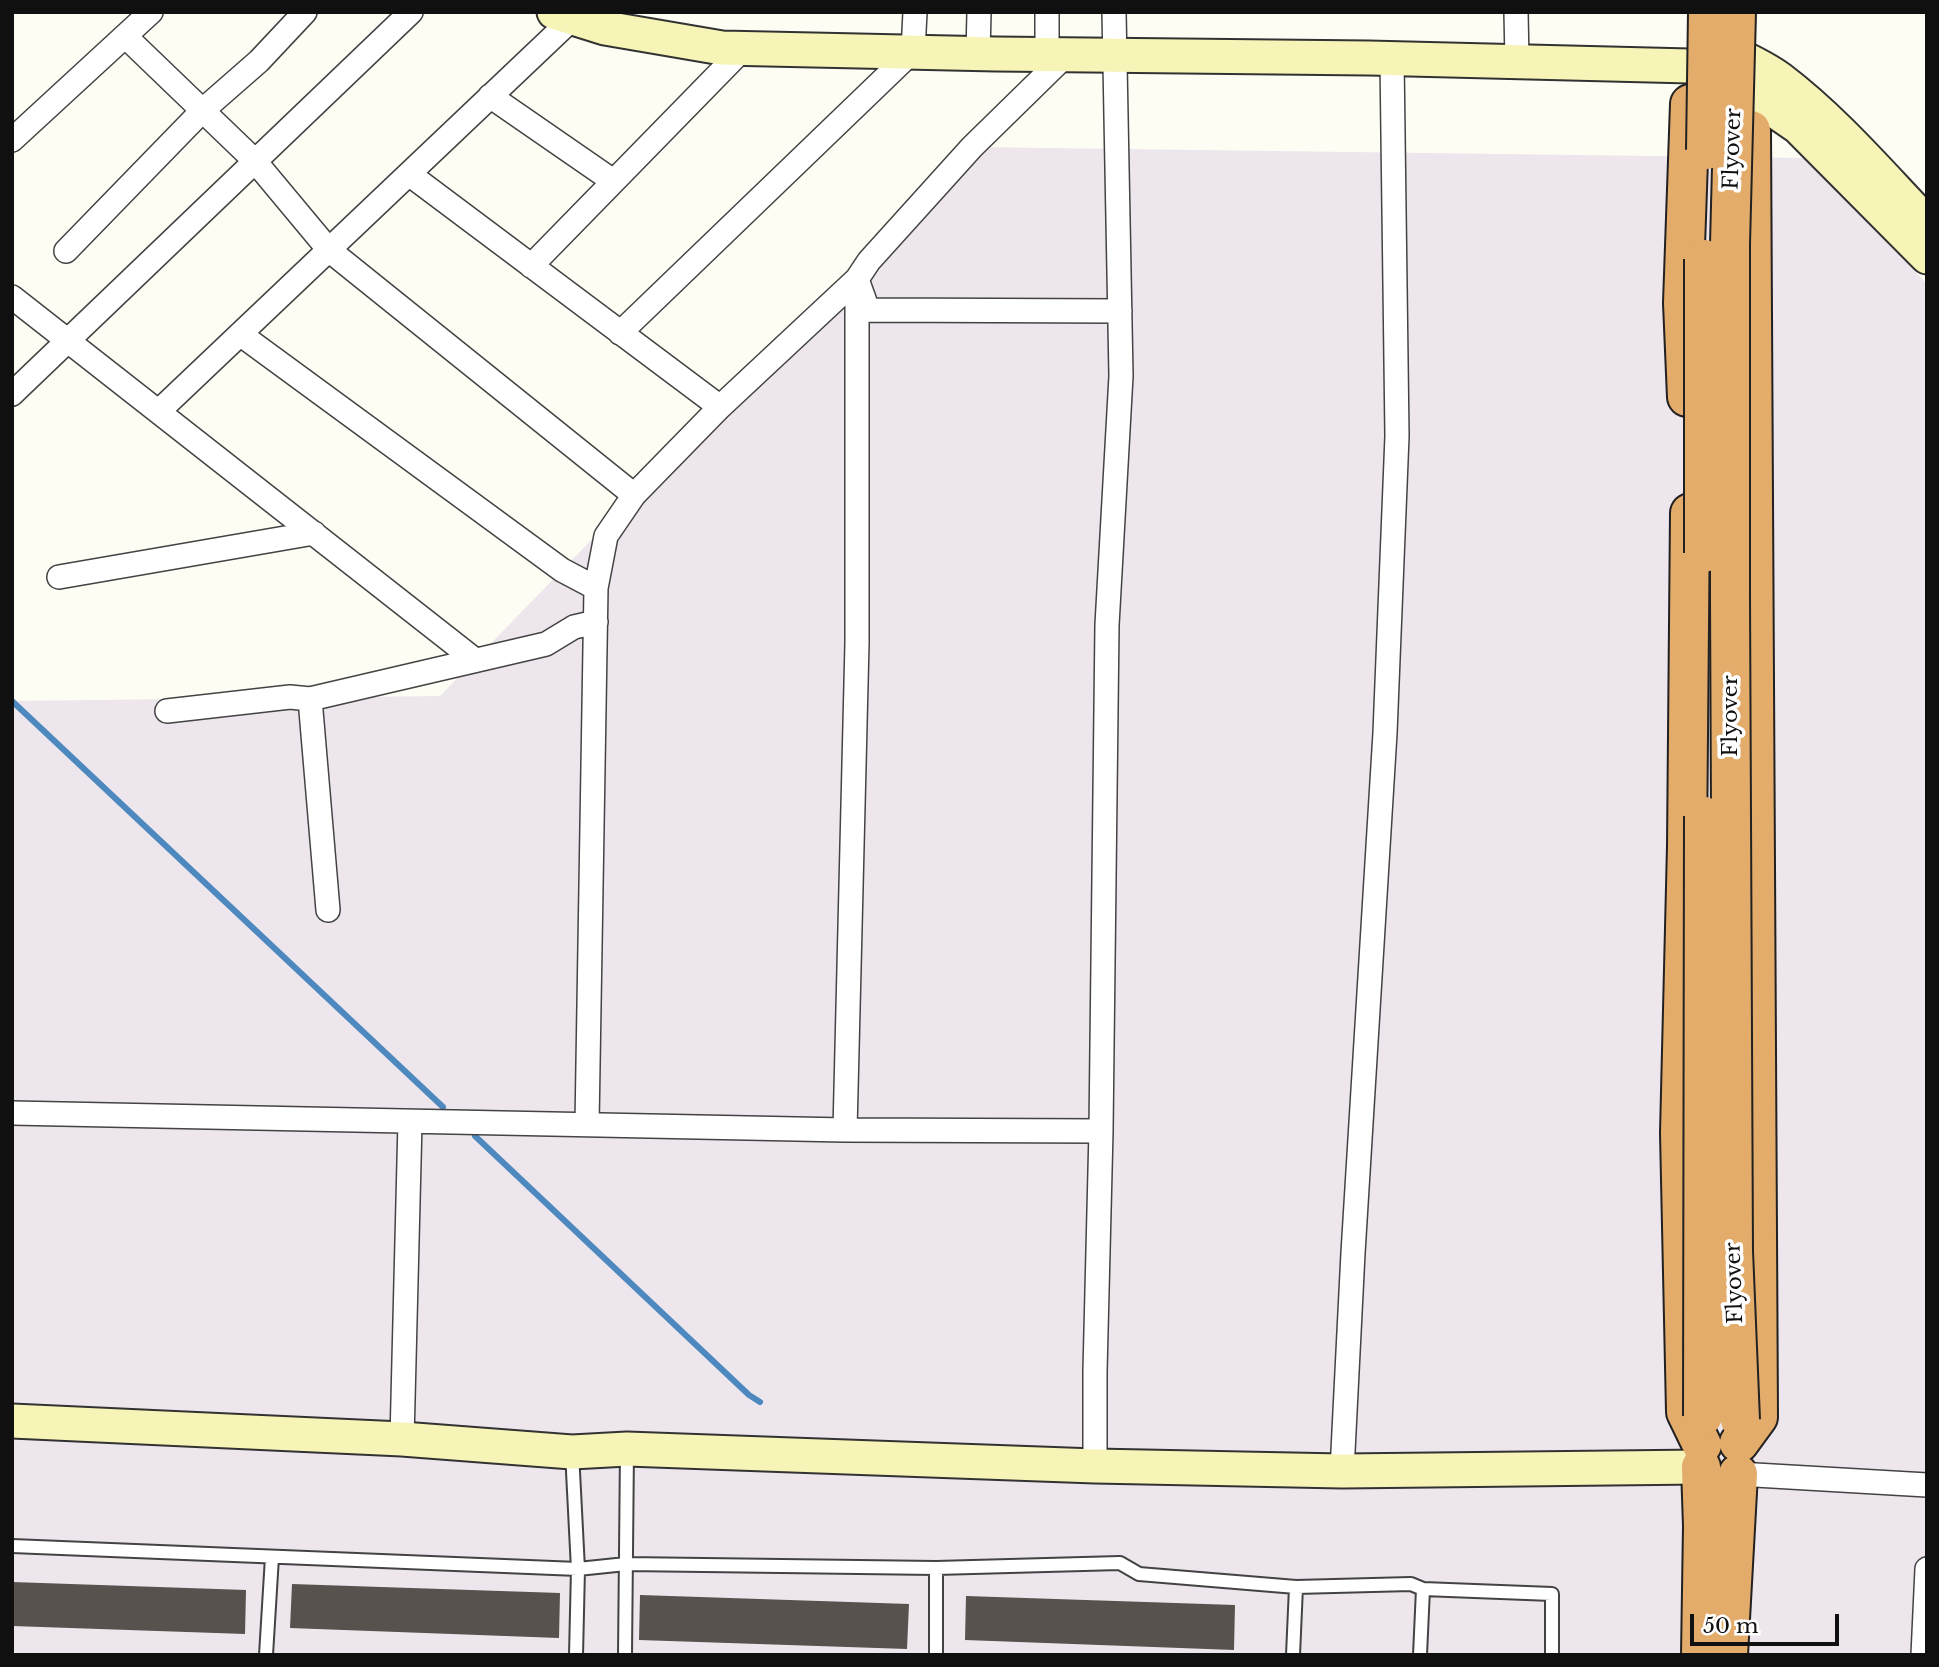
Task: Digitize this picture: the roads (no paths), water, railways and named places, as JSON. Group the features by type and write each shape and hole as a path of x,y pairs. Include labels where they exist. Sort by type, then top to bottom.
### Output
{"highway":[{"name":"Flyover","path":"1720,1444 1733,1237 1730,244 1736,12"},
{"path":"1700,1655 1703,1526 1720,1444 1758,1418 1752,12"},
{"name":"Flyover","path":"1696,31 1703,333 1705,851 1720,1444"},
{"path":"1696,31 1683,303 1691,476 1687,860 1680,1133 1686,1412 1720,1444 1728,1655"}],"street":[{"path":"12,140 151,12"},
{"path":"66,251 203,110 259,61 305,12"},
{"path":"12,394 411,12"},
{"path":"620,333 913,51 915,12"},
{"path":"978,54 979,12"},
{"path":"1047,12 1056,55"},
{"path":"1095,1466 1107,625 1121,376 1114,12"},
{"path":"1516,12 1517,61"},
{"path":"159,411 490,96 563,15 618,21 722,48 978,54 1517,61 1696,31 1751,78 1927,257"},
{"path":"125,36 254,160 329,250 634,495"},
{"path":"531,266 744,48"},
{"path":"587,1124 596,588 606,536 634,495 720,407 857,279 869,261 1056,55"},
{"path":"1342,1471 1384,746 1397,436 1392,59"},
{"path":"1751,78 1779,79 1827,120 1927,223"},
{"path":"490,96 613,181"},
{"path":"409,174 720,407"},
{"path":"857,279 868,310 1120,311"},
{"path":"845,1130 857,643 857,279"},
{"path":"12,297 475,660"},
{"path":"240,334 562,570 596,588"},
{"path":"59,577 314,533"},
{"path":"167,711 289,696 310,699 546,644 574,628 596,622"},
{"path":"310,699 328,910"},
{"path":"12,1113 845,1130 1101,1131"},
{"path":"402,1439 410,1122"},
{"path":"12,1421 402,1439 572,1452 628,1449 1095,1466 1342,1471 1720,1444 1927,1485"},
{"path":"1923,1655 1927,1569"}],"lane":[{"path":"625,1655 628,1449"},
{"path":"572,1452 578,1569 576,1655"},
{"path":"12,1546 578,1569 626,1564 936,1568 1120,1563 1139,1574 1296,1587 1411,1584 1423,1589 1552,1594 1552,1655"},
{"path":"267,1655 272,1557"},
{"path":"936,1568 936,1655"},
{"path":"1293,1655 1296,1587"},
{"path":"1420,1655 1423,1589"}],"waterway":[{"path":"12,701 443,1107"},
{"path":"475,1136 749,1395 760,1402"}]}
